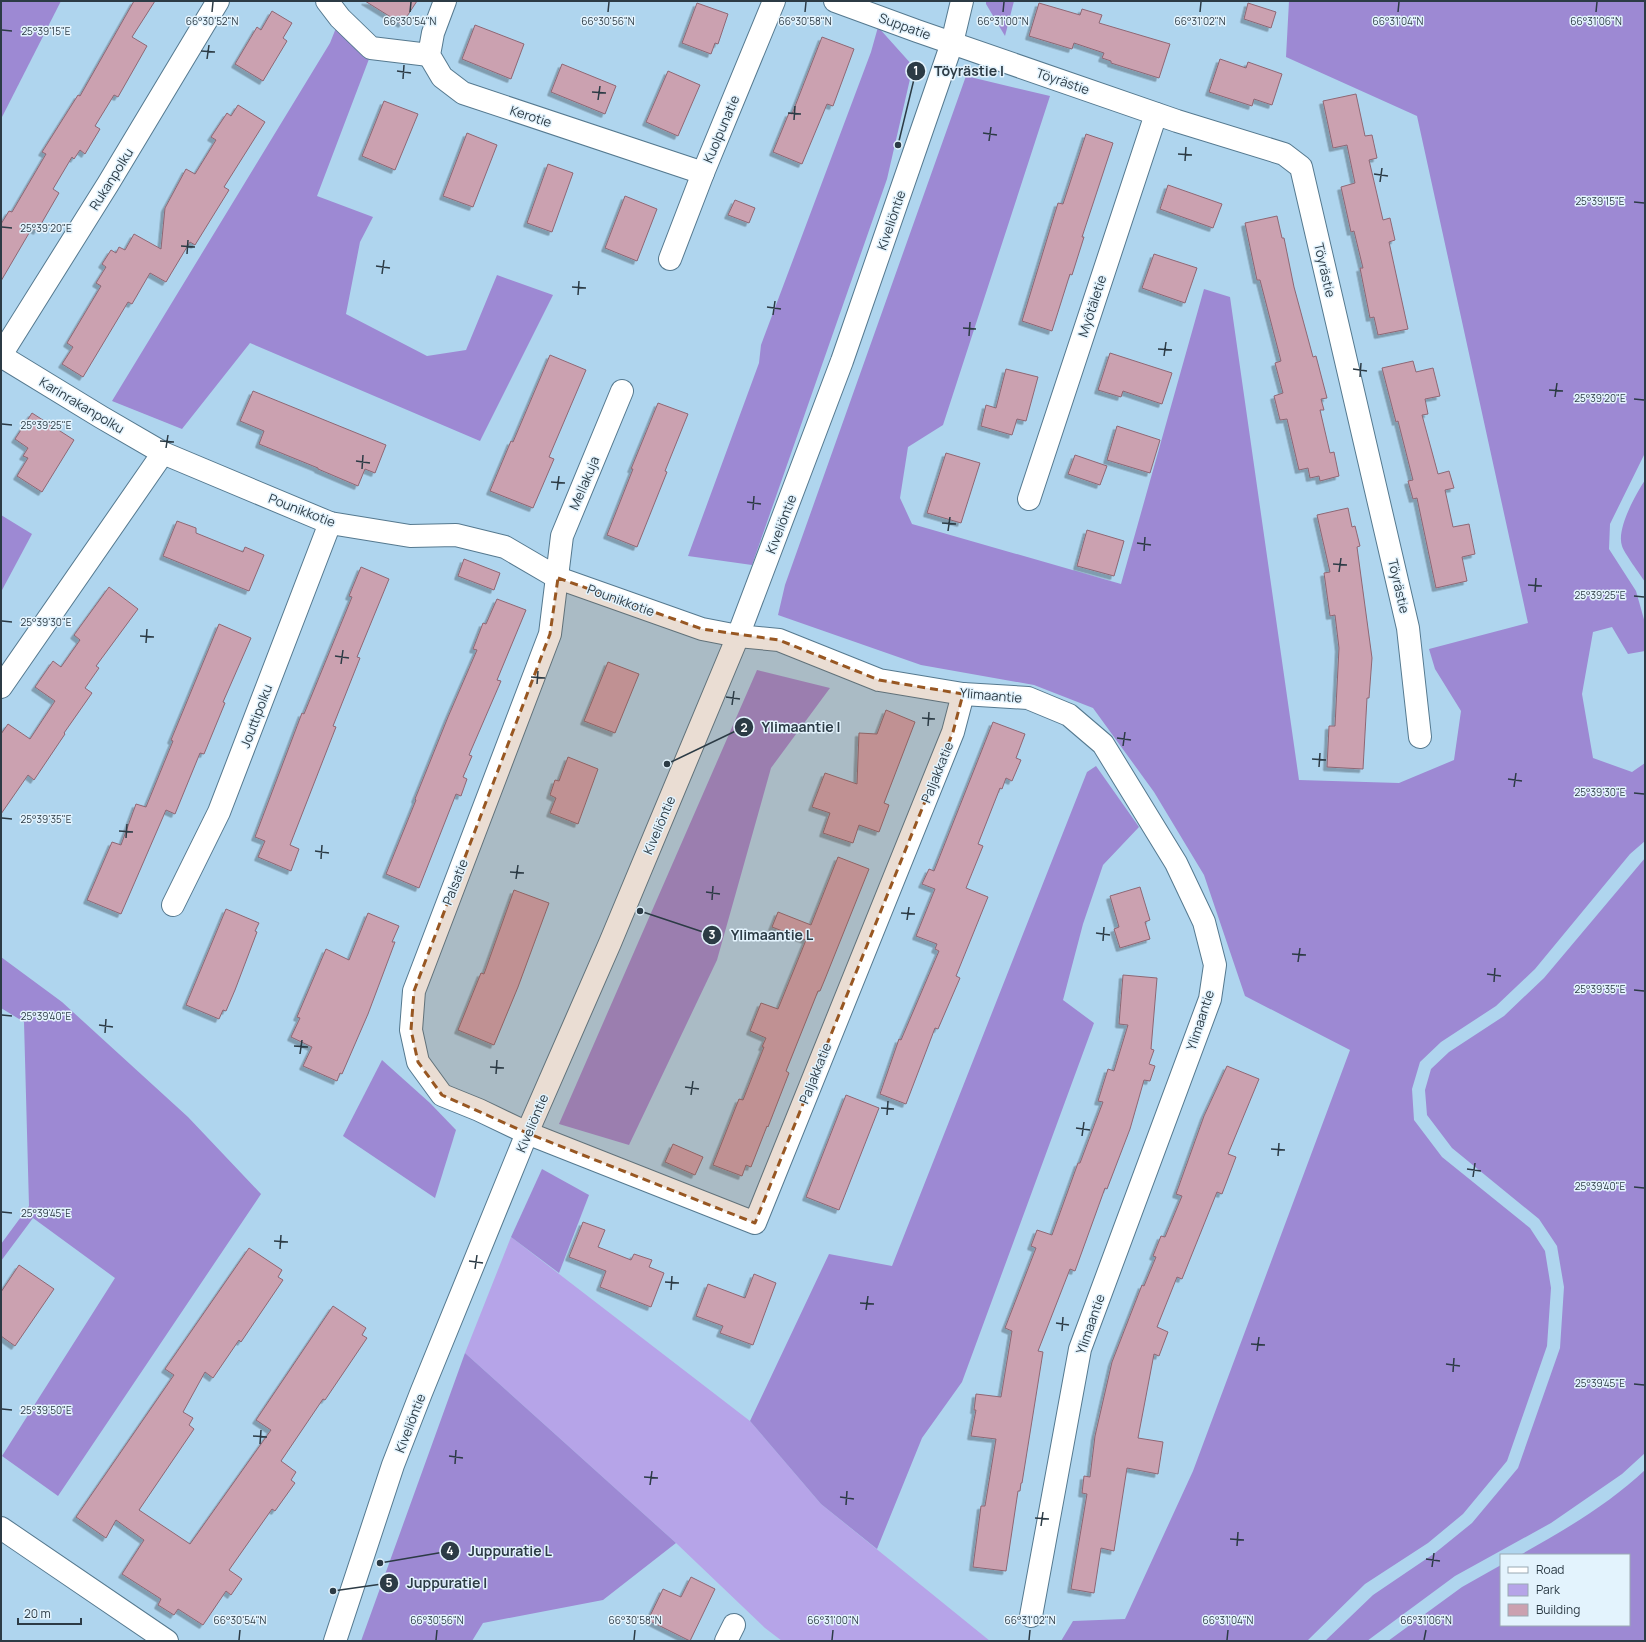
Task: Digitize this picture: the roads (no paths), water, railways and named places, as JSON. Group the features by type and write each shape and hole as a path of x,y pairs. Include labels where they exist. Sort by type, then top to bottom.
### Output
{"street":[{"name":"Rukanpolku","path":"1,355 108,184 218,1"},
{"path":"327,1 340,18 371,48 429,55 433,33 445,1"},
{"name":"Kuolpunatie","path":"670,259 702,173 774,1"},
{"name":"Suppatie","path":"835,1 952,43"},
{"name":"Kiveliöntie","path":"335,1641 394,1465 421,1393 527,1133 610,943 738,636 842,361 952,43 962,1"},
{"name":"Töyrästie","path":"952,43 1156,114 1284,154 1301,167 1408,628 1420,737"},
{"name":"Kerotie","path":"429,55 442,77 463,93 702,173"},
{"name":"Myötäletie","path":"1029,499 1156,114"},
{"name":"Karinrakanpolku","path":"1,355 101,417 163,453"},
{"name":"Mellakuja","path":"558,578 562,536 622,391"},
{"path":"1,687 163,453"},
{"name":"Pounikkotie","path":"163,453 330,523 410,536 456,535 505,547 558,578 702,629 738,636"},
{"name":"Jouttipolku","path":"173,905 219,812 330,523"},
{"name":"Palsatie","path":"527,1133 480,1110 442,1095 418,1062 411,1030 414,991 550,634 558,578"},
{"name":"Ylimaantie","path":"738,636 779,640 879,680 963,694 1028,698 1069,715 1103,744 1176,863 1204,922 1215,965 1210,998 1080,1349 1031,1616"},
{"name":"Paljakkatie","path":"527,1133 755,1223 953,732 963,694"},
{"path":"1,1528 167,1641"}],"place":[{"name":"Töyrästie I","path":"898,145"},
{"name":"Ylimaantie I","path":"667,764"},
{"name":"Ylimaantie L","path":"640,911"},
{"name":"Juppuratie L","path":"380,1563"},
{"name":"Juppuratie I","path":"333,1591"}]}
